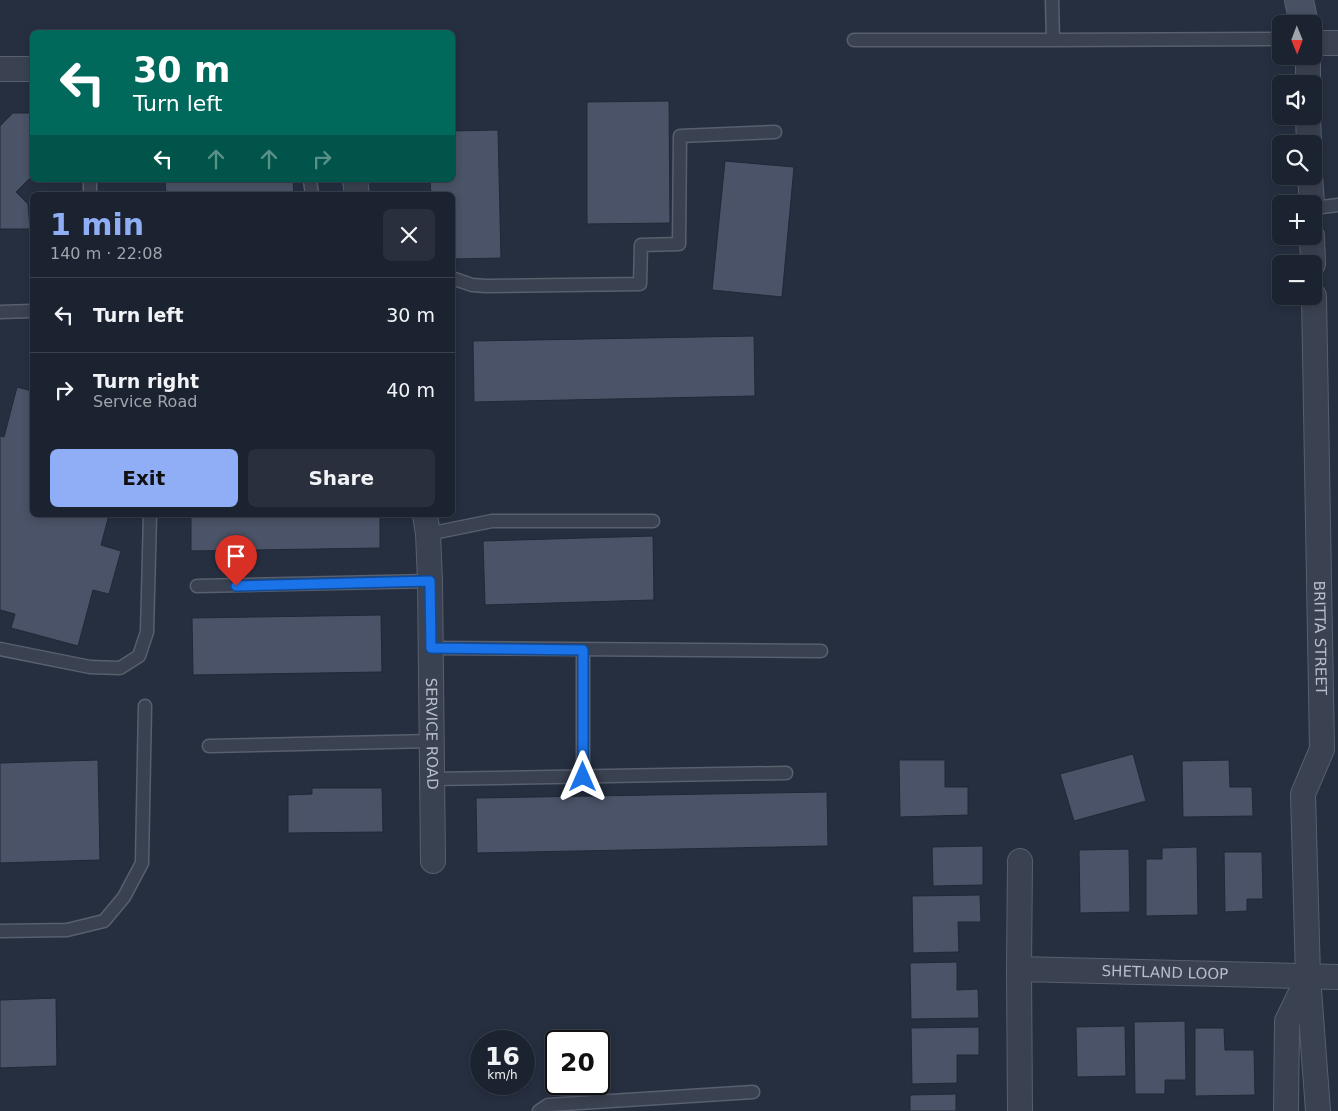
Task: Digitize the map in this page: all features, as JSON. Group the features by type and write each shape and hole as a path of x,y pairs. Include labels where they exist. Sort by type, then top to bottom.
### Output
{"street":[{"path":"1299,0 1302,15"},
{"path":"1322,43 1338,42"},
{"path":"0,70 30,69"},
{"name":"BRITTA STREET","path":"1315,305 1328,528 1322,748 1303,794 1308,976 1318,1111"},
{"name":"SERVICE ROAD","path":"426,524 430,581 433,862"},
{"path":"1020,861 1020,1111"},
{"name":"SHETLAND LOOP","path":"1020,968 1338,977"},
{"name":"BRITTA STREET","path":"1286,1111 1287,1021 1308,976"}],"lane":[{"path":"1052,0 1053,40"},
{"path":"854,40 1272,39"},
{"path":"455,279 472,285 487,286 640,284 641,245 679,244 680,136 774,132"},
{"path":"1322,207 1338,205"},
{"path":"0,312 30,311"},
{"path":"0,649 90,667 120,668 138,656 147,632 150,517"},
{"path":"426,524 653,521"},
{"path":"197,586 430,581"},
{"path":"431,648 821,651"},
{"path":"583,650 583,777"},
{"path":"0,931 67,930 104,921 124,897 142,863 145,706"},
{"path":"208,746 432,741"},
{"path":"432,779 786,773"},
{"path":"539,1111 548,1105 753,1092"}],"building":[{"path":"669,101 670,223 587,224 587,102"},
{"path":"13,113 30,113 30,178 16,192 28,204 30,229 0,229 0,126"},
{"path":"498,130 501,258 455,259 455,192 431,192 430,182 455,182 455,131"},
{"path":"725,161 794,167 782,297 712,290"},
{"path":"165,182 293,182 294,192 166,192"},
{"path":"754,336 755,396 474,402 473,341"},
{"path":"17,387 30,390 30,517 108,517 101,545 121,551 109,594 93,590 78,646 11,628 15,614 0,610 0,436 4,437"},
{"path":"191,517 380,517 380,548 191,551"},
{"path":"653,536 654,600 485,605 483,541"},
{"path":"381,615 382,672 193,675 192,618"},
{"path":"1133,754 1146,801 1074,821 1060,774"},
{"path":"98,760 100,860 0,863 0,763"},
{"path":"899,760 945,760 945,787 968,787 968,815 900,817"},
{"path":"1229,760 1230,787 1252,787 1253,816 1183,817 1182,761"},
{"path":"312,788 382,788 383,832 288,833 288,795 312,794"},
{"path":"827,792 828,846 477,853 476,798"},
{"path":"983,846 983,885 933,886 932,847"},
{"path":"1197,847 1198,915 1146,916 1146,859 1162,859 1162,848"},
{"path":"1129,849 1130,912 1080,913 1079,850"},
{"path":"1224,852 1262,852 1263,899 1247,899 1247,911 1225,912"},
{"path":"980,895 981,922 958,922 959,952 913,953 912,896"},
{"path":"957,962 957,990 978,989 979,1018 911,1019 910,963"},
{"path":"56,998 57,1066 0,1068 0,1000"},
{"path":"1185,1021 1186,1080 1165,1080 1165,1094 1135,1094 1134,1022"},
{"path":"1125,1026 1126,1076 1077,1077 1076,1027"},
{"path":"979,1027 979,1055 957,1055 957,1083 912,1084 911,1028"},
{"path":"1195,1028 1224,1028 1225,1050 1254,1050 1255,1095 1195,1096"},
{"path":"956,1094 956,1111 910,1111 910,1095"}],"route":[{"path":"236,586 430,581 431,648 583,650 583,777"}]}
